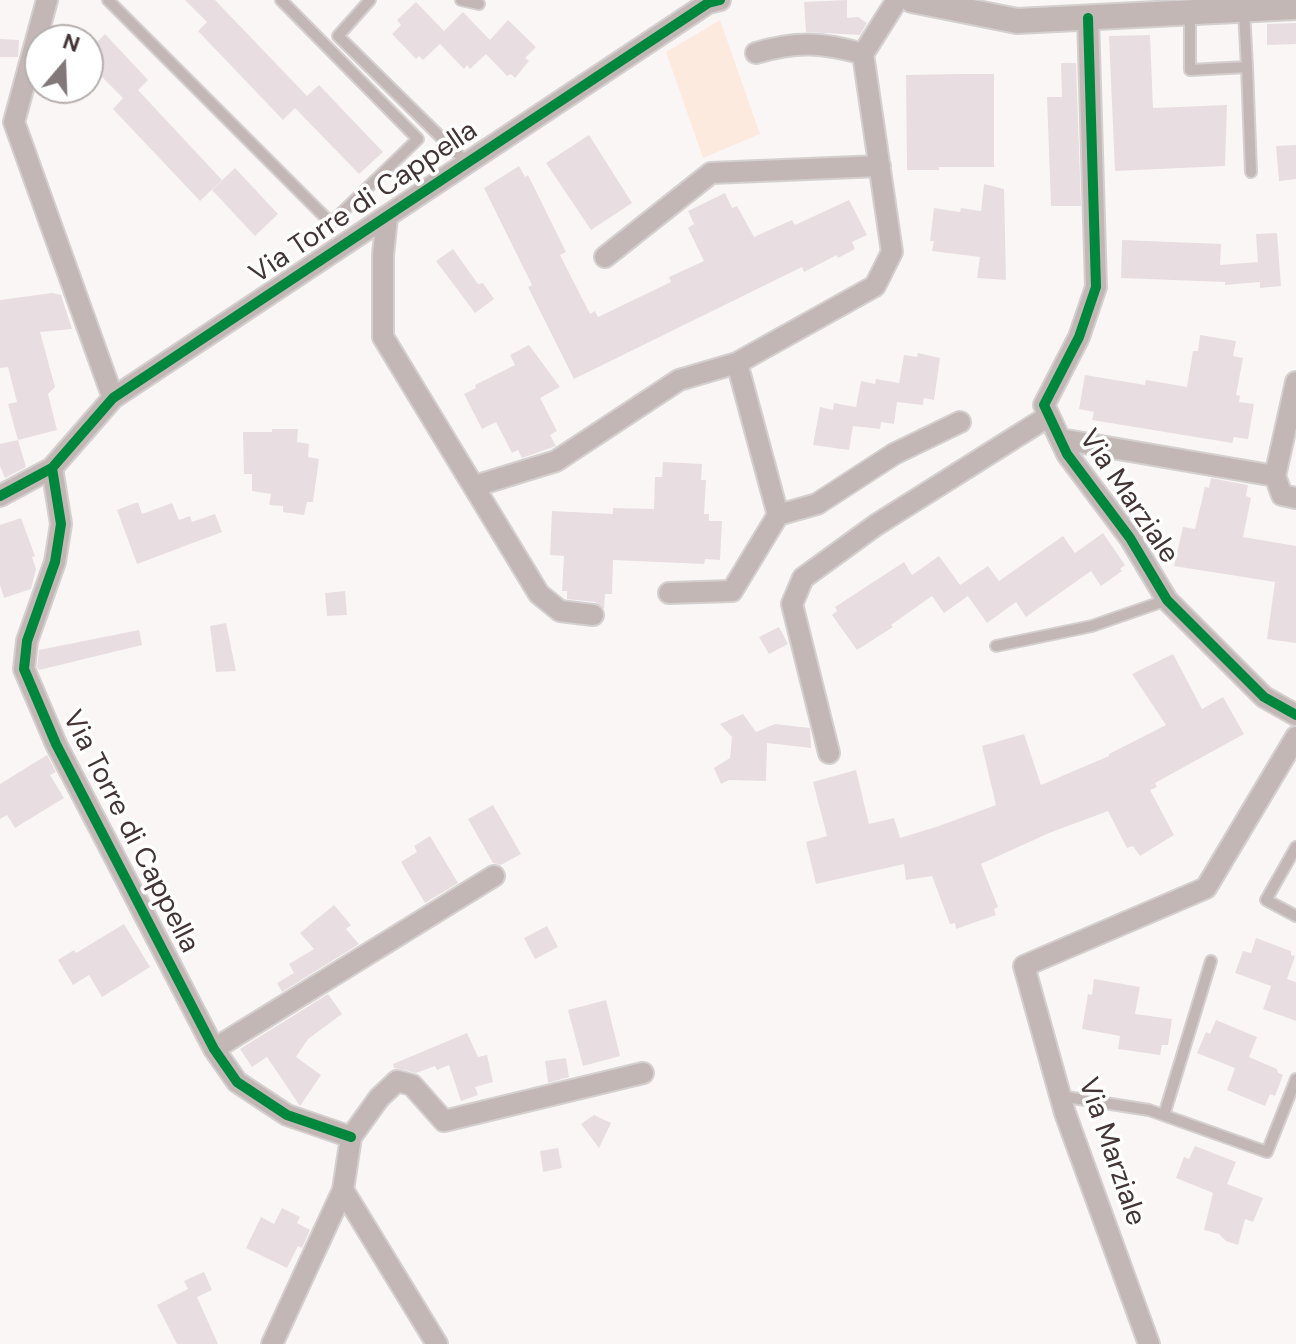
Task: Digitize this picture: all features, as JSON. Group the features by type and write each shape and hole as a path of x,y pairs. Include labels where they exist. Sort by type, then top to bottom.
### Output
{"street":[{"path":"47,0 7,123 113,398"},
{"name":"Via Torre di Cappella","path":"0,496 52,468 113,398 708,3 720,0"},
{"path":"475,486 556,461 679,380 737,363 875,286 892,252 863,54 897,0"},
{"path":"912,0 1017,21 1296,7"},
{"name":"Via Marziale","path":"1088,18 1096,287 1079,337 1044,405 1067,454 1130,538 1167,600 1264,697 1296,715"},
{"path":"756,53 782,46 831,45 863,54"},
{"path":"605,257 711,173 880,166"},
{"path":"387,217 383,255 383,337 539,594 560,611 593,615"},
{"path":"737,363 778,515"},
{"path":"1296,382 1275,476 1282,495 1296,498"},
{"name":"Via Marziale","path":"829,753 792,604 803,578 876,525 1049,416"},
{"path":"669,593 732,591 778,515 817,504 894,454 960,422"},
{"path":"1060,439 1275,476"},
{"name":"Via Torre di Cappella","path":"52,468 61,524 55,562 27,641 24,669 56,744 214,1049 237,1082 287,1115 351,1137"},
{"name":"Via Marziale","path":"1149,1344 1060,1096 1024,966 1206,888 1296,737"},
{"path":"214,1049 494,876"},
{"path":"272,1344 343,1190 351,1137 379,1098 397,1081 412,1085 444,1121 643,1073"},
{"path":"343,1190 437,1344"}],"lane":[{"path":"108,0 331,223 418,139 281,0"},
{"path":"370,0 338,36 467,163"},
{"path":"461,0 479,4"},
{"path":"1244,10 1251,172"},
{"path":"1190,13 1190,70 1247,67"},
{"path":"996,646 1092,626 1167,600"},
{"path":"1296,847 1266,900 1296,916"},
{"path":"1164,1115 1211,961"},
{"path":"1060,1096 1149,1110 1267,1152 1296,1079"}],"shaded area":[{"path":"720,20 760,134 703,158 666,52"}],"building":[{"path":"185,0 215,0 307,96 319,85 383,152 359,174 295,108 283,120 198,31 207,22"},
{"path":"847,0 847,18 858,17 867,23 860,35 806,32 804,2"},
{"path":"416,2 444,31 463,12 490,40 508,20 536,47 525,58 529,61 515,78 511,74 507,76 486,54 470,69 467,65 464,69 440,44 423,60 419,56 416,59 392,34 401,25 397,20"},
{"path":"1296,23 1296,44 1267,45 1267,24"},
{"path":"104,35 148,80 138,90 222,180 200,201 113,109 123,98 104,79"},
{"path":"1150,35 1153,108 1227,105 1225,166 1115,171 1109,36"},
{"path":"0,39 19,40 18,57 0,57"},
{"path":"1061,63 1076,63 1081,206 1051,206 1047,97 1062,97"},
{"path":"994,74 994,167 907,170 906,75"},
{"path":"589,135 632,203 591,230 546,163"},
{"path":"1296,145 1296,179 1279,181 1276,146"},
{"path":"519,166 525,177 528,175 566,252 560,255 590,314 595,311 598,317 671,282 669,277 704,261 688,228 694,224 688,211 725,193 732,208 737,206 754,237 792,220 795,225 849,200 867,235 852,242 855,249 838,258 837,255 804,272 802,267 574,379 484,188"},
{"path":"235,168 278,214 255,236 212,190"},
{"path":"984,184 1004,189 1006,280 977,278 980,257 932,251 934,241 930,241 934,208 981,211"},
{"path":"1277,233 1281,286 1260,288 1260,282 1225,285 1225,282 1121,278 1122,240 1221,244 1220,265 1258,262 1256,234"},
{"path":"453,249 478,284 483,283 494,299 475,313 436,261"},
{"path":"52,293 61,295 72,329 40,332 55,387 48,394 57,430 18,440 8,404 17,402 8,367 0,368 0,300"},
{"path":"1200,335 1236,341 1233,356 1243,358 1236,395 1240,396 1239,402 1254,404 1248,439 1234,437 1232,443 1092,420 1094,412 1079,409 1085,375 1145,385 1146,380 1187,387 1193,351 1198,351"},
{"path":"529,345 560,387 540,398 557,431 550,435 556,446 522,458 518,450 512,453 496,422 482,429 464,394 515,365 510,355"},
{"path":"918,353 940,358 934,400 924,398 923,405 897,402 894,424 881,422 880,429 853,426 849,450 813,445 820,407 833,410 834,403 856,407 861,381 875,384 876,379 899,383 904,355 917,357"},
{"path":"272,429 298,429 297,442 309,444 308,457 319,459 313,502 307,502 304,515 283,512 283,506 269,505 271,494 252,491 252,474 244,474 243,432 272,432"},
{"path":"18,440 26,467 5,478 0,466 0,444"},
{"path":"663,462 702,464 701,480 706,480 704,514 709,514 709,521 722,521 720,560 705,559 704,564 613,560 612,594 605,594 604,609 595,602 567,599 567,591 562,591 564,556 550,555 552,511 613,514 613,508 654,509 655,477 662,477"},
{"path":"1211,478 1248,485 1246,496 1251,498 1243,537 1296,546 1296,643 1267,639 1275,582 1174,566 1183,527 1195,529 1205,487 1209,488"},
{"path":"138,502 142,514 172,503 179,520 190,516 192,522 215,514 222,532 137,564 117,510"},
{"path":"21,518 35,556 32,557 36,569 31,589 4,598 0,585 0,525"},
{"path":"1103,533 1125,565 1120,569 1122,571 1101,586 1091,571 1026,617 1016,602 987,623 960,585 988,566 999,581 1063,536 1075,553"},
{"path":"939,556 968,596 944,613 932,596 857,650 832,615 837,611 835,607 904,562 912,575"},
{"path":"345,591 347,615 327,616 325,593"},
{"path":"226,623 236,671 216,672 210,626"},
{"path":"779,627 788,644 769,654 759,637"},
{"path":"139,630 142,645 39,670 37,667 39,650"},
{"path":"1173,654 1202,709 1223,697 1244,734 1155,783 1157,787 1150,790 1174,835 1140,856 1133,846 1127,848 1108,811 1049,833 981,864 998,907 994,909 996,915 956,929 955,923 950,924 932,876 906,880 904,864 816,884 806,842 827,836 813,782 856,770 869,824 894,818 900,838 939,826 996,805 982,746 1024,734 1041,785 1109,756 1166,725 1132,674"},
{"path":"743,714 756,732 775,724 810,728 811,748 767,743 766,781 729,780 721,784 714,768 730,758 732,737 720,724"},
{"path":"47,755 56,772 50,775 64,798 15,828 7,815 0,819 0,784"},
{"path":"493,805 521,854 501,865 493,863 468,819"},
{"path":"430,836 458,883 425,903 401,862 417,852 414,846"},
{"path":"334,905 351,925 346,929 359,944 282,992 277,983 294,973 289,964 314,949 300,933"},
{"path":"124,924 150,967 102,997 89,975 73,985 58,960 74,950 76,953"},
{"path":"547,926 558,947 535,959 524,938"},
{"path":"1256,938 1291,951 1291,955 1295,956 1287,979 1296,982 1296,1021 1263,1009 1271,986 1235,973 1243,951 1251,953"},
{"path":"1094,979 1140,987 1135,1014 1172,1019 1168,1045 1162,1045 1160,1055 1118,1049 1120,1036 1082,1029"},
{"path":"328,994 342,1014 308,1039 296,1057 321,1075 300,1106 267,1057 252,1067 240,1049"},
{"path":"606,1000 620,1056 583,1066 568,1010"},
{"path":"1216,1020 1257,1037 1249,1057 1277,1069 1283,1075 1275,1096 1270,1094 1265,1106 1227,1090 1235,1068 1197,1053 1206,1032 1210,1034"},
{"path":"467,1033 478,1057 487,1055 493,1082 475,1087 478,1095 461,1101 449,1065 416,1073 394,1068 393,1064"},
{"path":"566,1058 569,1077 548,1083 545,1061"},
{"path":"594,1115 611,1123 599,1148 581,1124"},
{"path":"1195,1146 1236,1162 1227,1184 1263,1198 1253,1222 1245,1219 1238,1245 1204,1230 1213,1193 1176,1178 1184,1157 1189,1159"},
{"path":"558,1148 562,1168 543,1172 540,1151"},
{"path":"282,1208 300,1217 297,1223 310,1230 302,1248 298,1246 287,1268 246,1248 261,1217 274,1224"},
{"path":"204,1272 212,1290 197,1297 218,1344 177,1344 157,1305 188,1289 184,1281"}],"cycle path":[{"path":"0,496 52,468 113,398 708,3 720,0"},
{"path":"1088,18 1096,287 1079,337 1044,405 1067,454 1130,538 1167,600 1264,697 1296,715"},
{"path":"52,468 61,524 55,562 27,641 24,669 56,744 214,1049 237,1082 287,1115 351,1137"}]}
